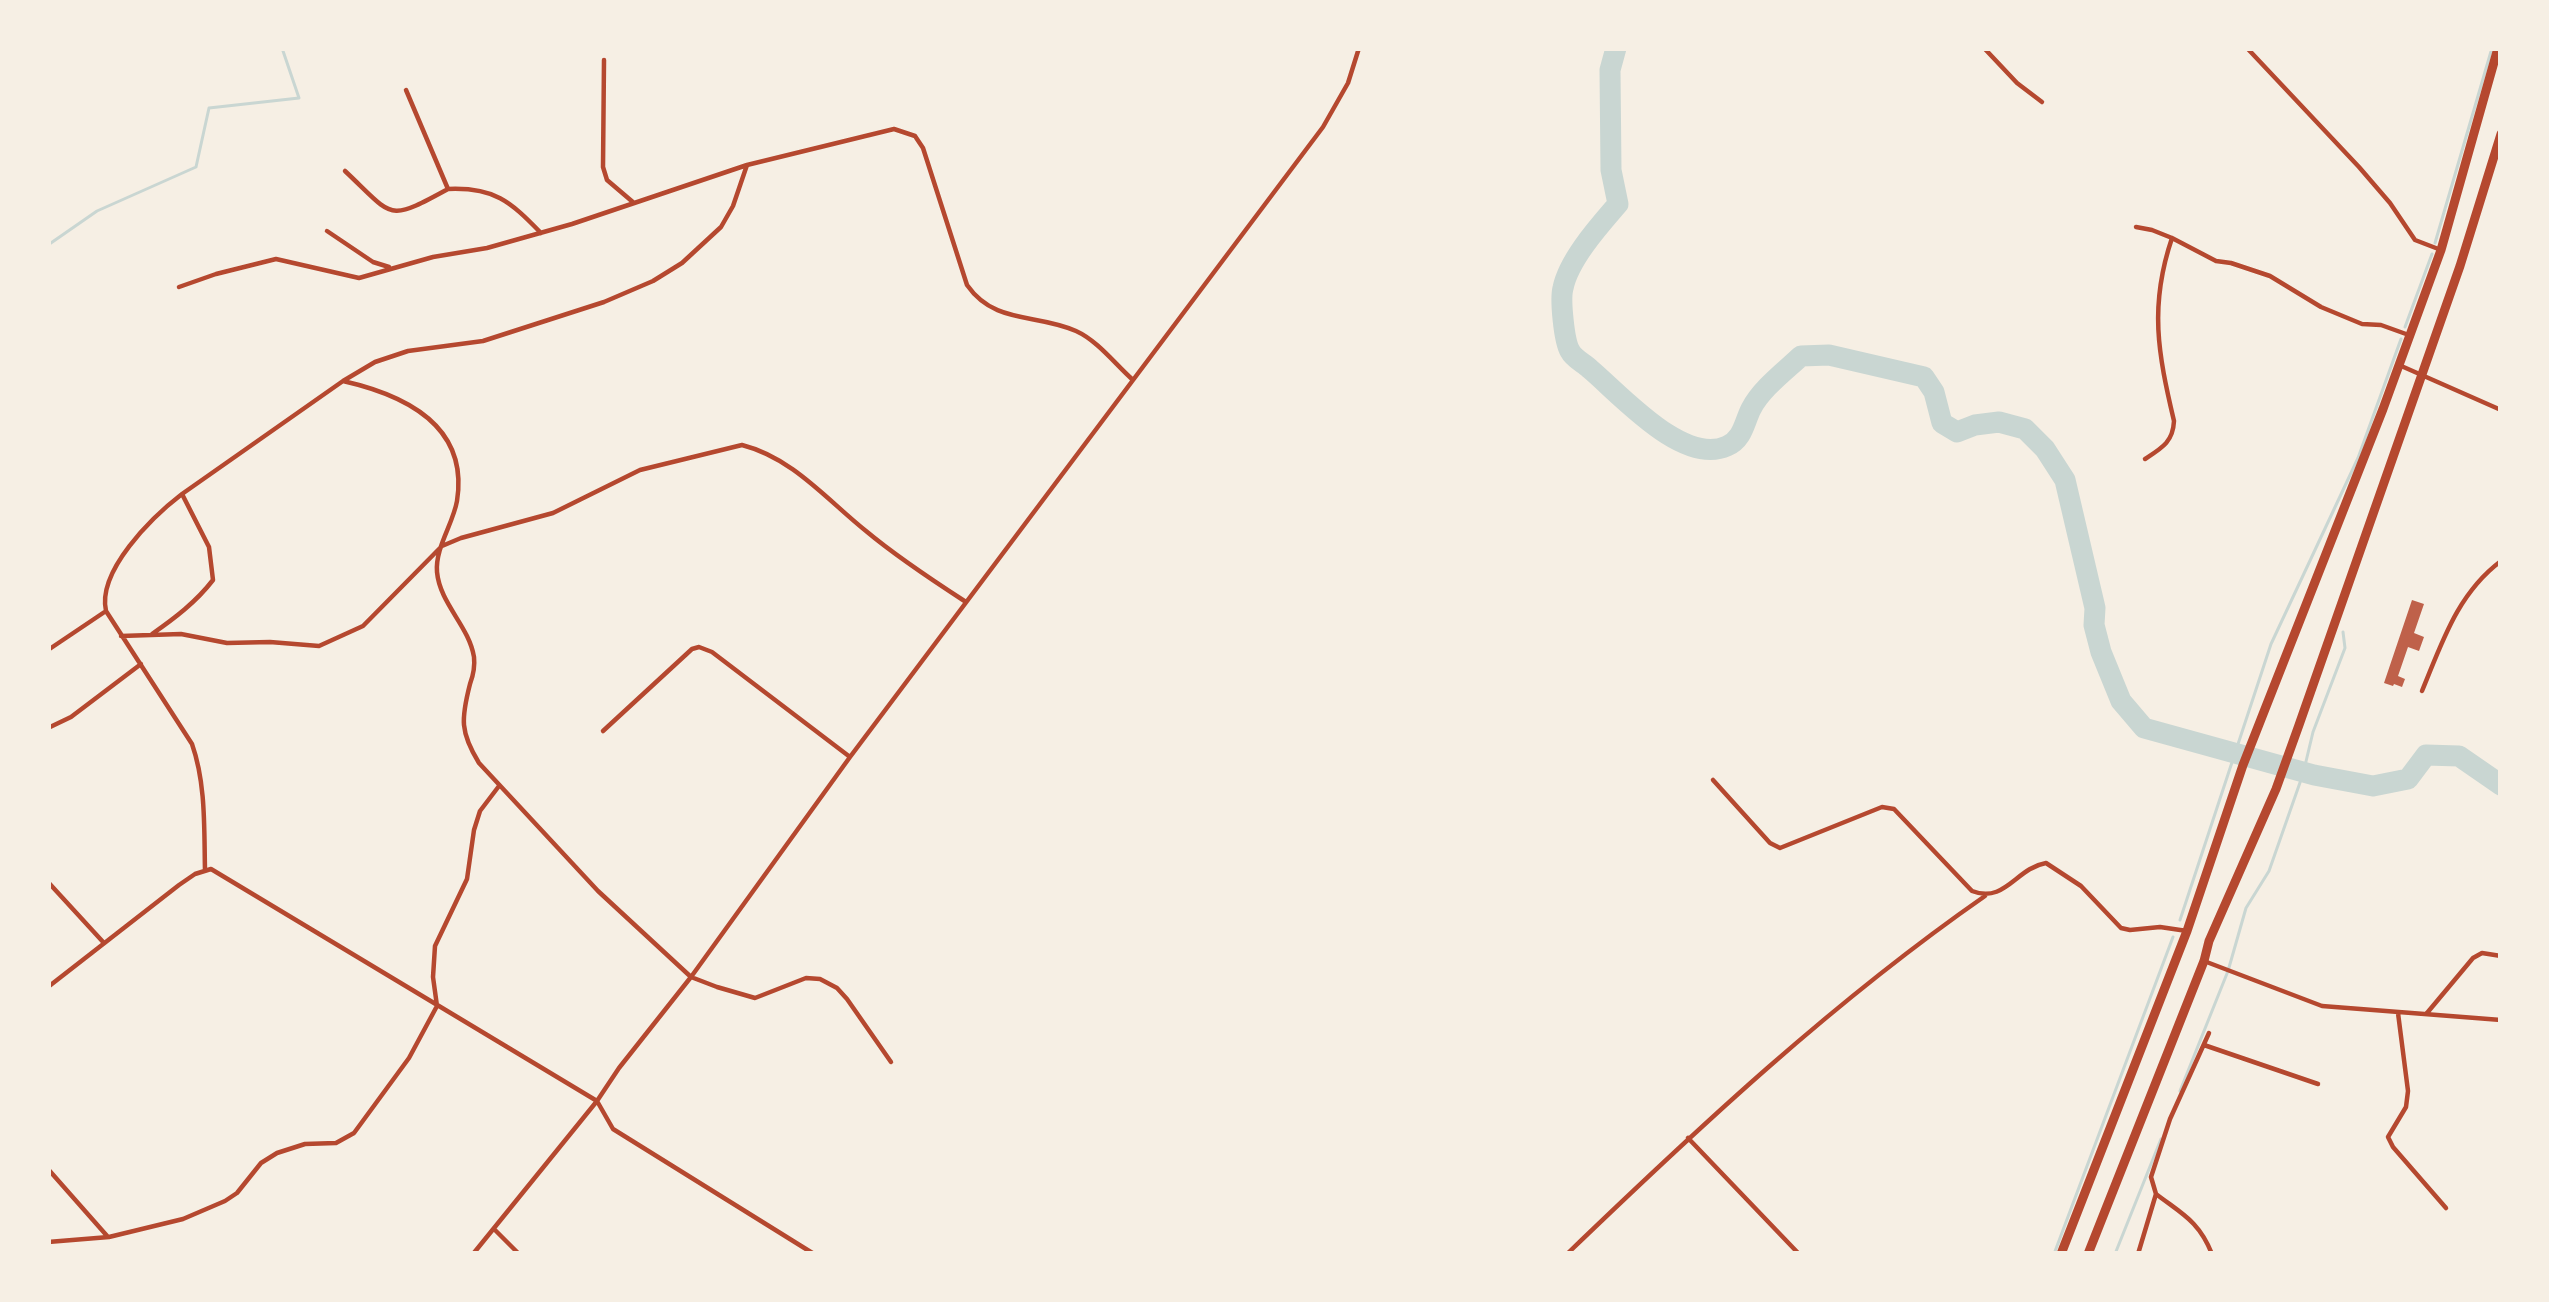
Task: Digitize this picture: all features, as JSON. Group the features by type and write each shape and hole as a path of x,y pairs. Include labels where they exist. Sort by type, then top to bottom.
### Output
{"highway":[{"path":"2061,1254 2441,250 2498,48"},
{"path":"2088,1254 2209,941 2276,789 2501,134"}],"street":[{"path":"473,1254 597,1101 1323,127 1348,83 1359,48"},
{"path":"1984,48 2042,102"},
{"path":"2247,48 2359,167 2415,240 2441,250"},
{"path":"604,60 603,167 607,179 634,202"},
{"path":"406,90 448,189"},
{"path":"179,287 275,259 359,278 487,248 747,165 895,129 915,136 923,148 967,285 977,300 998,312 1080,333 1133,380"},
{"path":"205,870 199,763 181,723 106,611 103,597 123,556 162,509 375,362 408,351 483,341 604,302 682,263 721,226 747,165"},
{"path":"345,171 395,213 448,189 466,188 496,194 541,232"},
{"path":"2136,227 2173,238 2216,261 2270,277 2362,324 2410,335"},
{"path":"327,231 373,262 393,269"},
{"path":"2145,459 2167,444 2174,431 2156,323 2159,286 2173,238"},
{"path":"2399,365 2500,408"},
{"path":"343,381 413,406 453,449 459,473 456,504 436,566 440,587 474,656 463,722 465,741 479,763 598,891 691,976 755,998 806,978 820,979 847,999 891,1062"},
{"path":"121,636 181,634 226,643 319,646 363,626 442,546 553,513 640,470 742,445 759,449 795,470 866,532 968,603"},
{"path":"152,634 182,613 213,580 209,547 182,494"},
{"path":"2422,691 2452,616 2501,561"},
{"path":"48,650 106,611"},
{"path":"603,731 692,649 705,647 850,757"},
{"path":"48,728 71,717 141,664"},
{"path":"1713,780 1770,843 1780,848 1882,807 1894,809 1972,891 1985,896"},
{"path":"48,1242 109,1237 183,1219 226,1202 261,1163 277,1153 304,1144 344,1140 362,1124 409,1058 437,1006 435,946 467,879 480,811 499,786"},
{"path":"1567,1254 1688,1138 1870,981 1916,943 2034,865 2046,863 2081,886 2121,928 2187,931"},
{"path":"48,987 179,885 205,870 219,872 597,1101 613,1129 814,1254"},
{"path":"48,882 104,943"},
{"path":"2427,1013 2473,958 2482,953 2501,956"},
{"path":"2204,961 2322,1006 2501,1020"},
{"path":"2398,1013 2408,1090 2406,1107 2389,1137 2446,1208"},
{"path":"2138,1254 2156,1194 2151,1177 2170,1119 2209,1033"},
{"path":"2204,1045 2318,1084"},
{"path":"1688,1138 1798,1254"},
{"path":"48,1169 109,1237"},
{"path":"2156,1194 2196,1224 2212,1254"},
{"path":"495,1230 519,1254"}],"building":[{"path":"2412,600 2424,604 2414,633 2424,637 2419,651 2408,647 2398,676 2405,679 2402,687 2393,686 2384,683"}],"waterway":[{"path":"48,245 97,211 196,167 209,108 299,98 282,48"},
{"path":"1616,48 1610,70 1611,170 1618,204 1572,266 1563,288 1562,310 1572,354 1635,410 1672,437 1710,449 1737,439 1761,394 1801,356 1829,355 1924,377 1934,392 1942,423 1957,432 1999,422 2025,429 2065,480 2101,652 2121,701 2144,728 2314,775 2373,786 2408,779 2426,755 2459,756 2501,785"},
{"path":"2435,243 2492,48"},
{"path":"2405,327 2432,254"},
{"path":"2180,920 2271,644 2358,458 2401,339"},
{"path":"2180,1091 2228,971 2246,908 2269,871 2345,648 2343,632"},
{"path":"2054,1254 2173,937"},
{"path":"2115,1254 2161,1139"}]}
